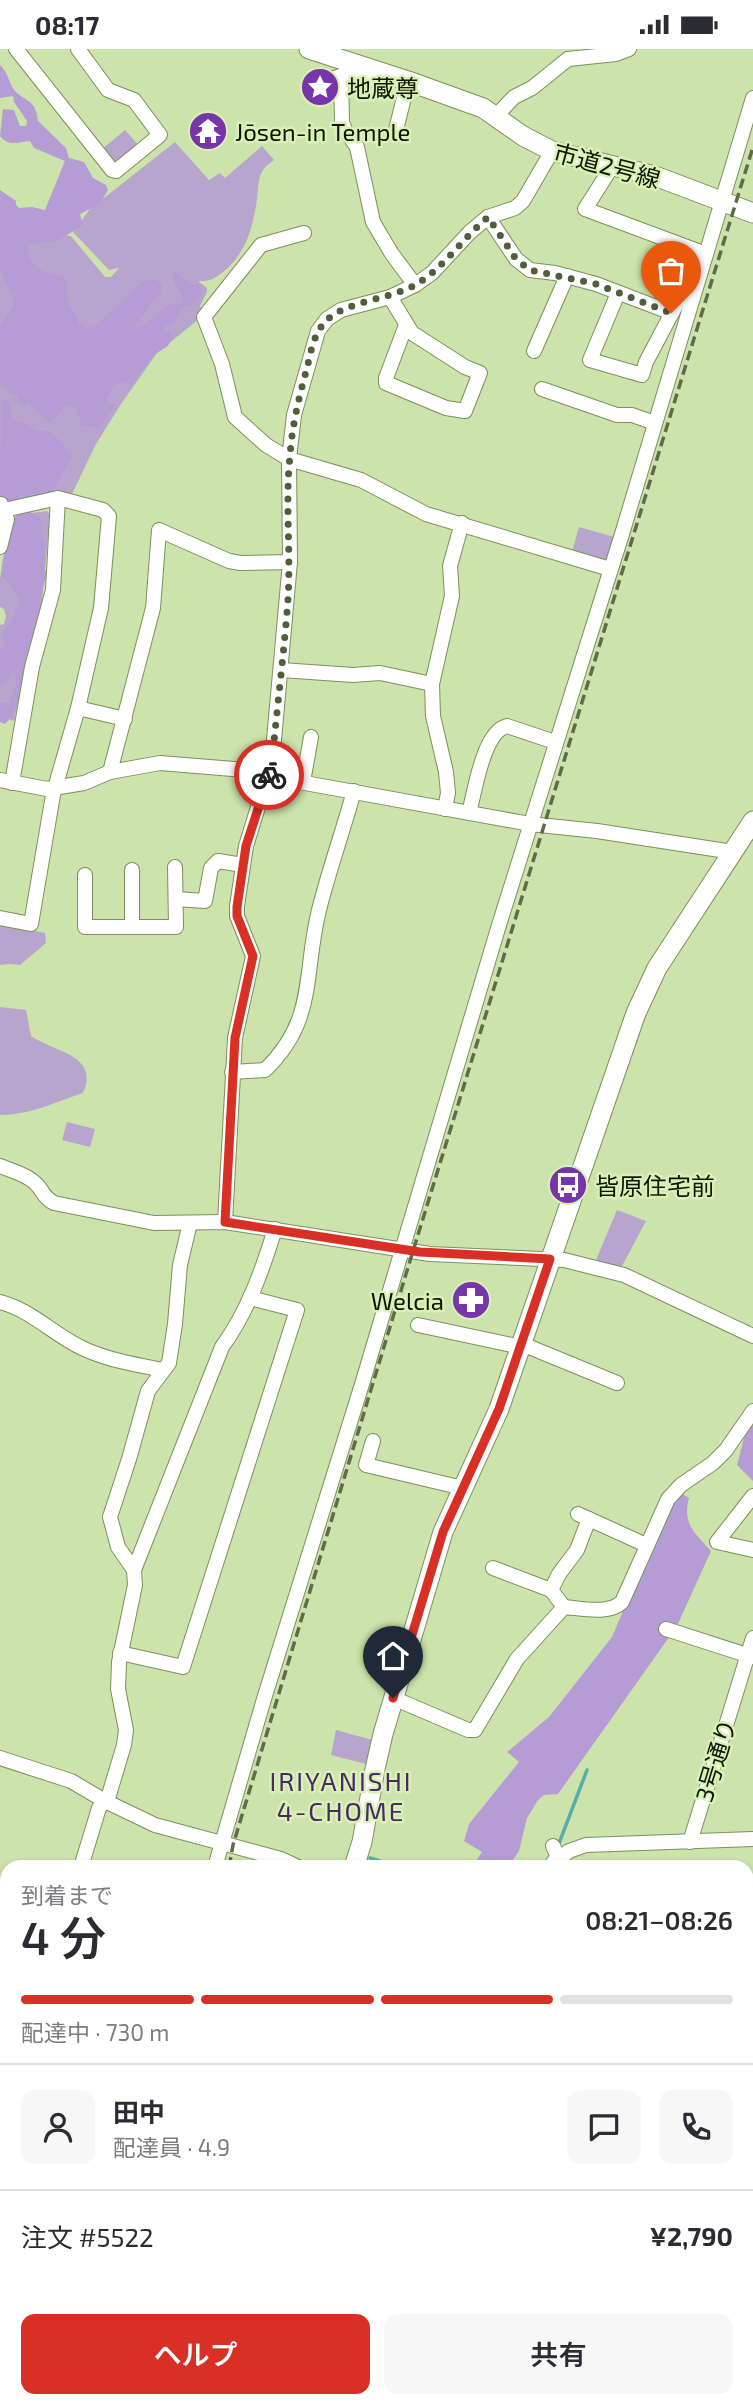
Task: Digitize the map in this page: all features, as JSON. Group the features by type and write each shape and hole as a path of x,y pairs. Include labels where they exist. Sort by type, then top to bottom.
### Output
{"main road":[{"name":"市道2号線","path":"309,49 341,66 383,73 463,100 496,116 523,136 552,151 655,176 753,213"},
{"path":"356,1860 362,1842 374,1769 443,1532 499,1409 636,1013 657,968 753,821"}],"street":[{"path":"16,49 112,170 116,171 160,135 134,100 108,90 78,49"},
{"path":"496,116 514,97 532,88 568,59 579,54 616,54 629,49"},
{"path":"341,66 342,123 357,147 373,222 415,285"},
{"path":"396,130 408,81"},
{"path":"216,1860 555,741 753,98"},
{"path":"225,1222 232,1072 238,1019 253,956 237,916 243,865 253,818 270,772 290,562 289,459 294,415 318,331 327,319 341,310 390,297 432,273 470,232 488,217 515,208 523,201 552,151"},
{"path":"613,165 585,209 706,254"},
{"path":"488,217 516,259 530,270 567,276 671,313"},
{"path":"304,233 261,245 255,250 204,317 222,364 235,417 266,445 289,459 360,480 426,514 610,569"},
{"path":"534,351 567,276"},
{"path":"618,293 590,360 642,375 646,362 681,296 694,292"},
{"path":"390,297 412,333 465,367 480,373 465,411 446,408 386,383 406,325"},
{"path":"542,389 617,415 632,415 655,423"},
{"path":"58,498 53,590 6,781 47,789 84,783 110,772 160,763 270,772 303,782 530,824 597,831 733,852"},
{"path":"0,547 7,523 2,506 32,505 46,499 58,498 107,512 109,516 104,592 78,708 53,795 31,924 0,918"},
{"path":"445,809 448,793 446,772 433,716 432,684 452,596 450,566 462,523"},
{"path":"110,772 153,608 159,530 229,561 290,562"},
{"path":"281,670 353,675 380,673 432,684"},
{"path":"78,708 125,719"},
{"path":"469,813 491,737 499,728 507,726 555,741"},
{"path":"303,782 311,737"},
{"path":"232,1072 265,1070 290,1043 299,1025 304,1009 318,912 354,791"},
{"path":"176,899 205,901 212,868 218,861 243,865"},
{"path":"85,875 85,926 176,927 175,867"},
{"path":"132,870 132,927"},
{"path":"0,1166 25,1176 38,1185 45,1198 54,1203 154,1223 225,1222 430,1254 564,1260 624,1275 753,1336"},
{"path":"134,1570 118,1547 110,1517 148,1391 169,1363 176,1324 180,1265 190,1223"},
{"path":"82,1860 99,1808 109,1795 124,1745 126,1730 118,1689 120,1653 135,1585 134,1570 222,1347 238,1325 260,1276 275,1229"},
{"path":"120,1653 183,1667 297,1310 250,1298"},
{"path":"0,1302 15,1306 85,1349 119,1361 162,1370"},
{"path":"418,1325 522,1345 617,1383"},
{"path":"493,1568 551,1590 564,1607 617,1607 622,1602 668,1499 681,1485 713,1463 726,1450 753,1411"},
{"path":"373,1441 366,1465 463,1488"},
{"path":"753,1496 717,1542 753,1549"},
{"path":"551,1590 577,1550 583,1517 646,1545"},
{"path":"393,1698 468,1730 475,1730 517,1659 564,1607"},
{"path":"666,1629 750,1656"},
{"name":"3号通り","path":"690,1842 750,1656 753,1638"},
{"path":"0,1758 63,1778 155,1825 283,1860"},
{"path":"555,1857 586,1845 753,1839"}],"shaded area":[{"path":"0,65 14,90 32,104 38,121 66,148 69,158 84,162 93,178 106,185 108,190 100,204 80,214 83,225 59,240 28,245 30,260 34,265 65,277 68,301 79,324 85,328 95,327 141,283 149,279 157,280 162,286 161,292 134,325 138,328 144,325 163,309 181,304 184,299 172,276 175,272 193,285 198,284 203,293 192,305 181,309 172,325 165,326 163,330 170,331 172,337 168,346 155,354 131,385 122,382 114,385 106,400 110,404 116,404 99,428 82,425 76,408 70,405 50,423 28,403 24,407 20,404 17,396 9,393 0,382 0,326 15,303 0,269 0,190 16,201 19,208 45,210 65,161 34,148 30,141 10,143 0,136 3,109 14,110 20,126 26,126 27,121 13,96 0,98"},
{"path":"125,130 140,147 114,164 101,150"},
{"path":"175,142 209,180 220,173 225,178 262,146 274,160 261,175 253,220 243,248 231,265 220,274 198,281 207,288 200,306 202,310 199,319 157,353 96,444 72,494 53,491 32,498 2,502 0,227 71,236 105,277 111,277 119,268 109,270 73,232 90,209"},
{"path":"1,398 10,403 12,419 15,422 24,423 38,431 48,431 61,441 72,456 53,491 32,498 2,502 0,500"},
{"path":"27,510 42,522 41,532 46,545 44,568 47,574 40,597 41,613 36,633 27,649 20,696 5,724 0,722 0,703 9,703 16,684 15,671 12,671 9,679 0,687 0,650 6,644 2,633 14,616 20,600 6,579 1,577 12,521 20,511"},
{"path":"47,511 50,515 41,613 30,660 25,665 14,721 0,716 0,625 4,624 6,616 4,609 0,607 4,551 24,514"},
{"path":"579,527 618,538 610,566 571,555"},
{"path":"0,924 45,933 46,943 20,965 0,965"},
{"path":"0,1007 26,1010 31,1036 80,1062 87,1080 83,1093 33,1110 0,1115"},
{"path":"67,1122 95,1129 90,1147 62,1140"},
{"path":"617,1210 646,1221 621,1268 596,1260"},
{"path":"753,1424 753,1481 737,1465 744,1438"},
{"path":"681,1493 689,1498 687,1515 691,1527 711,1551 677,1626 558,1794 544,1795 538,1800 527,1818 519,1851 513,1860 477,1860 482,1852 464,1841 469,1824 519,1762 507,1752 549,1717 612,1637 668,1506"},
{"path":"336,1730 376,1741 370,1765 331,1755"}],"waterway":[{"path":"558,1846 587,1770"},
{"path":"370,1858 376,1860"}],"railway":[{"path":"230,1860 413,1251 753,147"}],"way so far":[{"path":"269,775 287,610 290,562 289,459 294,415 313,345 318,331 327,319 341,310 390,297 415,285 432,273 470,232 488,217 516,259 530,270 596,284 671,313"}],"place":[{"name":"地蔵尊","path":"320,87"},
{"name":"Jōsen-in Temple","path":"208,131"},
{"name":"皆原住宅前","path":"568,1185"},
{"name":"Welcia","path":"471,1300"}],"district":[{"name":"IRIYANISHI 4-CHOME","path":"341,1794"}],"route":[{"path":"269,775 246,846 237,907 237,916 253,956 235,1038 225,1222 420,1252 550,1259 499,1409 443,1532 393,1698"}]}
